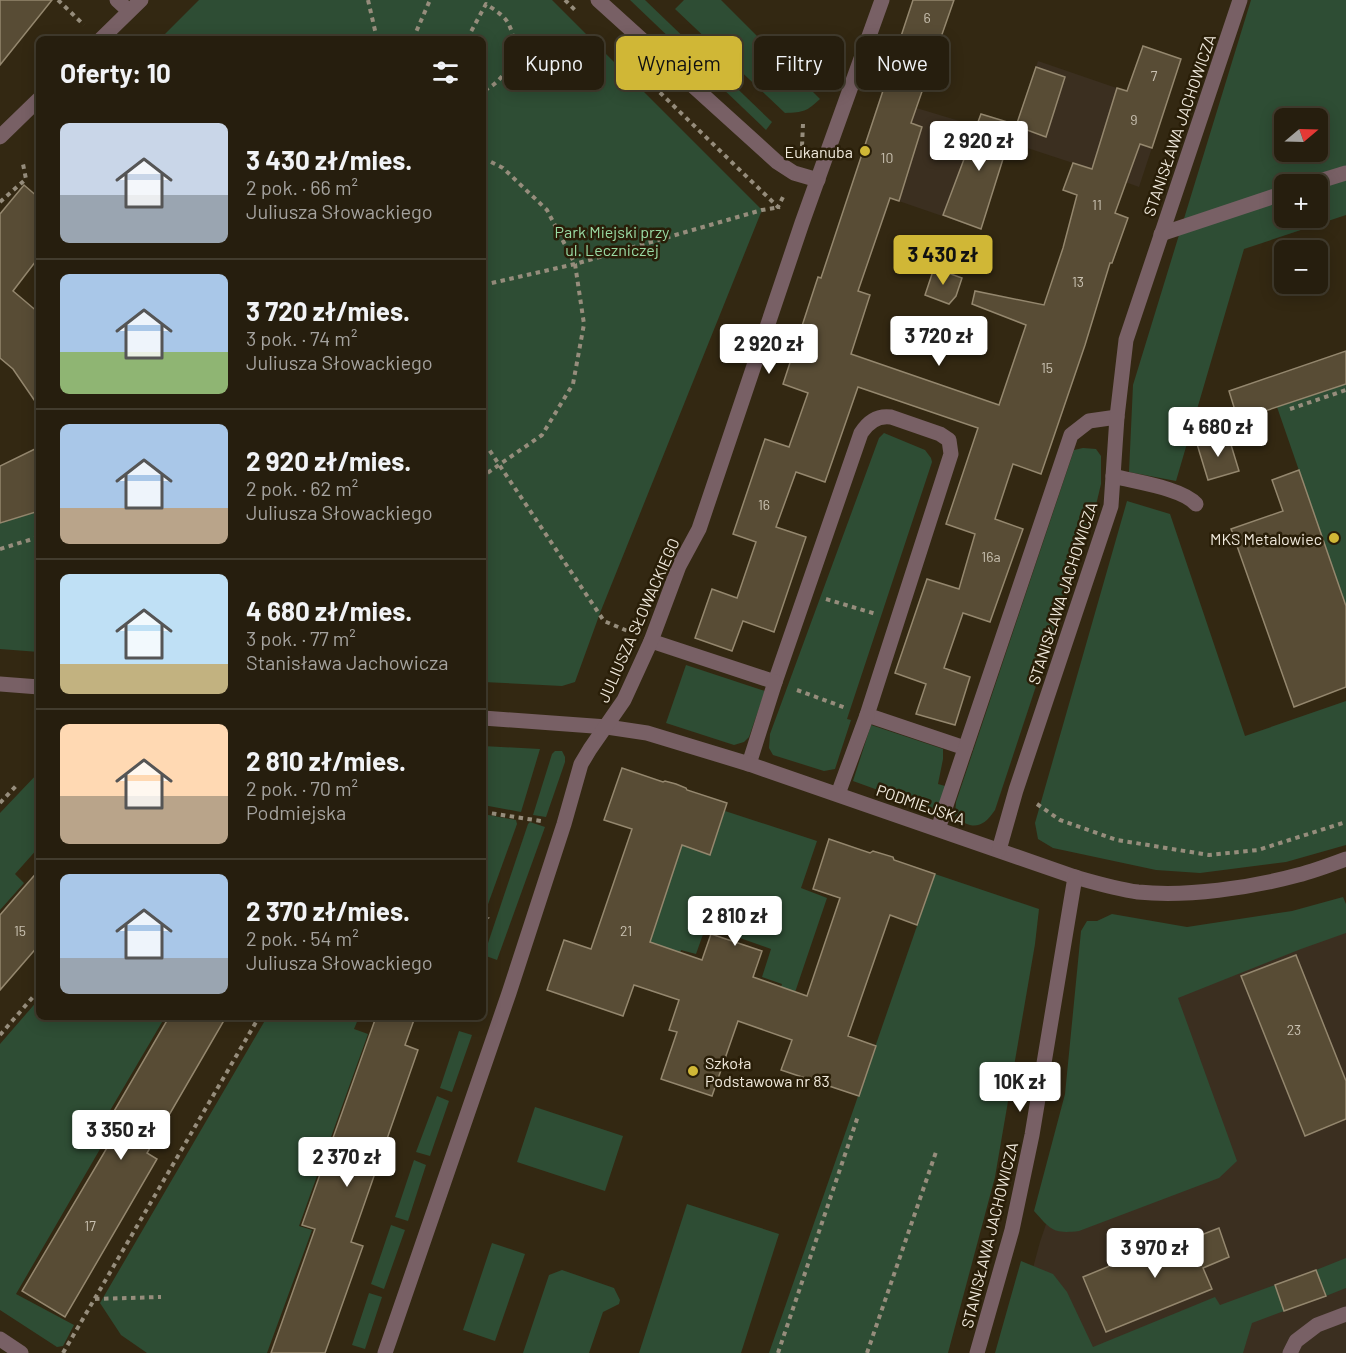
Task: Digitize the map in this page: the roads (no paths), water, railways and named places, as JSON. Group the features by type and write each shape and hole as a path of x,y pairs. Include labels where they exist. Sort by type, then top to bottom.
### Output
{"street":[{"path":"117,0 129,11"},
{"path":"96,36 141,0"},
{"path":"598,0 777,162 794,173 818,180"},
{"name":"JULIUSZA SŁOWACKIEGO","path":"386,1353 509,993 581,765 624,700 651,642 679,566 699,529 810,200 882,0"},
{"name":"STANISŁAWA JACHOWICZA","path":"999,850 1016,790 1111,506 1116,417 1126,340 1240,0"},
{"path":"0,137 36,102"},
{"path":"1328,179 1346,173"},
{"path":"1161,234 1274,196"},
{"path":"749,764 861,433 865,427 878,418 891,417 940,434 949,440 951,454 867,715 838,794"},
{"path":"938,829 1071,435 1089,421 1116,417"},
{"path":"1113,476 1174,491 1191,498 1196,504"},
{"path":"651,642 775,682"},
{"path":"0,684 36,687"},
{"path":"867,715 965,748"},
{"name":"PODMIEJSKA","path":"486,718 607,727 646,733 749,764 1075,877 1113,888 1182,892 1223,889 1298,875 1346,859"},
{"name":"STANISŁAWA JACHOWICZA","path":"977,1353 1012,1230 1032,1135 1075,877"},
{"path":"1290,1353 1296,1341 1317,1325 1346,1314"},
{"path":"0,1339 21,1353"}],"place":[{"name":"Eukanuba","path":"865,151"},
{"name":"MKS Metalowiec","path":"1334,538"},
{"name":"Szkoła Podstawowa nr 83","path":"693,1071"}],"park label":[{"name":"Park Miejski przy ul. Leczniczej","path":"612,240"}]}
